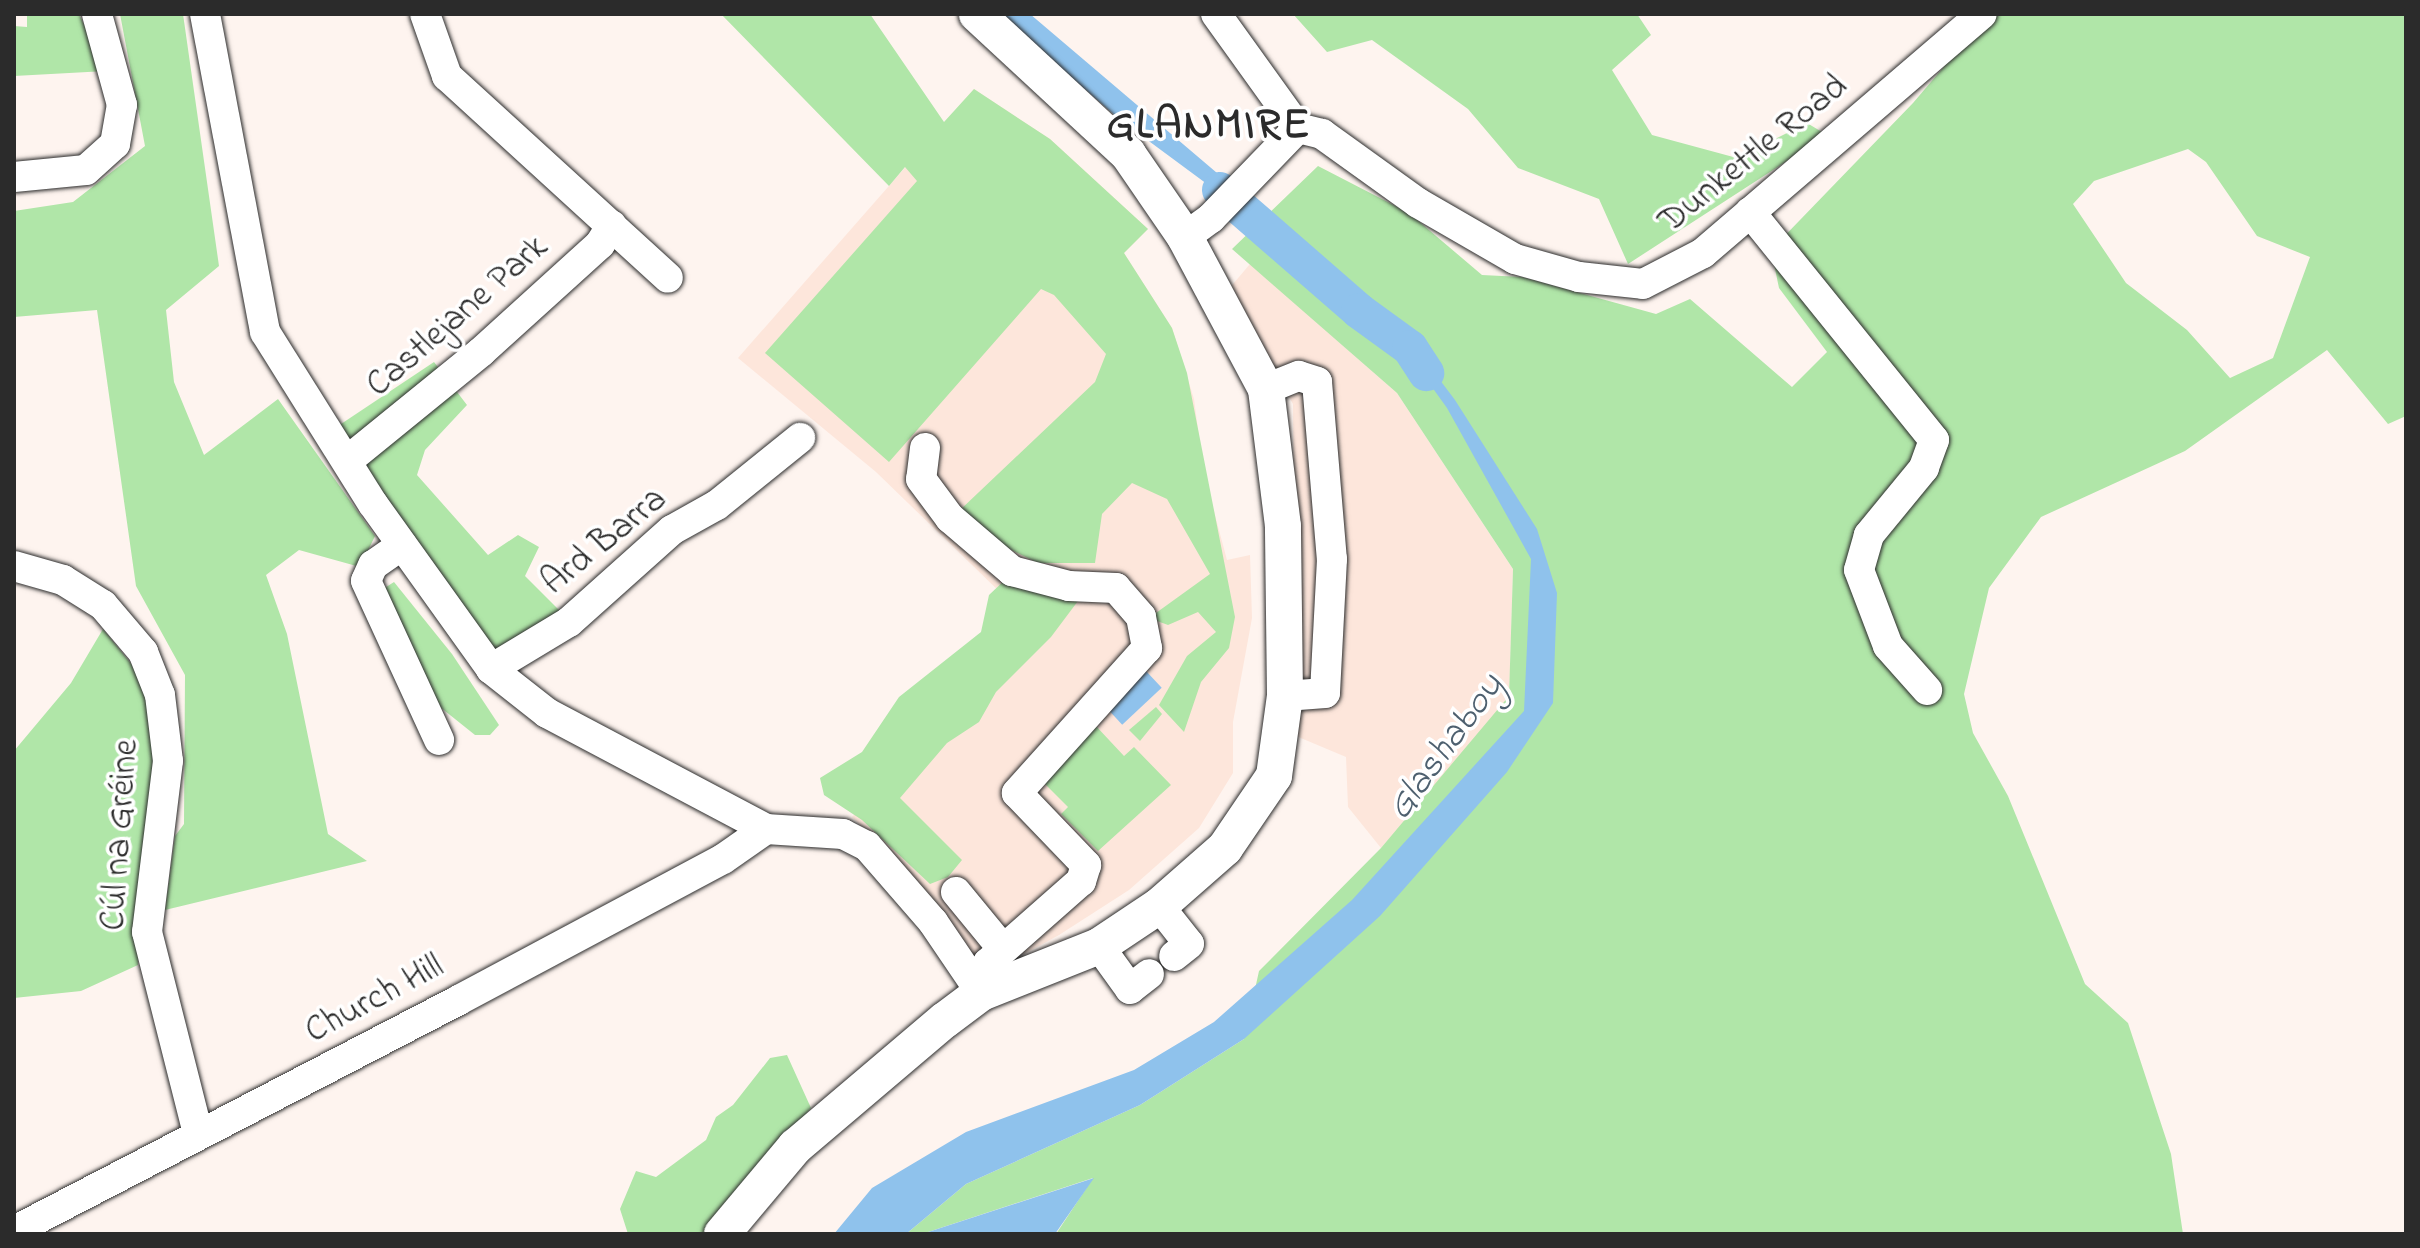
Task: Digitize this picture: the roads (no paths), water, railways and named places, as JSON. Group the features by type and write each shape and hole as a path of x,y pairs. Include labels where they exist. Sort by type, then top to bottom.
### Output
{"main road":[{"path":"722,1234 795,1147 981,993 1099,946 1159,906 1225,848 1264,796 1274,776 1285,696 1283,526 1266,389 1198,227 1128,154 977,14"}],"street":[{"path":"14,177 86,170 115,144 122,105 97,14"},
{"path":"205,14 265,332 402,545 491,669 547,713 766,829 843,834 867,846 933,922 981,993"},
{"path":"425,14 447,76 668,278"},
{"name":"Dunkettle Road","path":"1292,131 1322,134 1418,203 1515,259 1579,277 1643,284 1703,253 1982,14"},
{"path":"1198,227 1292,131 1225,21"},
{"path":"1750,212 1934,440 1924,468 1869,535 1859,570 1888,646 1927,690"},
{"name":"Castlejane Park","path":"347,461 481,352 600,244 612,225"},
{"path":"1266,389 1299,376 1317,382 1332,559 1325,693 1285,696"},
{"name":"Ard Barra","path":"491,669 569,622 672,530 717,505 800,438"},
{"path":"925,448 921,479 950,518 1012,571 1069,586 1116,588 1141,617 1147,648 1017,793 1086,865 1081,881 988,963 981,993"},
{"path":"402,545 373,565 366,581 439,740"},
{"name":"Cúl na Gréine","path":"14,566 63,580 103,605 143,652 160,695 168,761 147,932 198,1133"},
{"name":"Church Hill","path":"14,1231 723,859 766,829"},
{"path":"956,892 1002,948"},
{"path":"1159,906 1189,944 1174,956"},
{"path":"1099,946 1130,989 1149,974"}],"water":[{"path":"999,14 1030,14 1403,331 1455,400 1537,529 1557,593 1553,703 1507,772 1380,916 1244,1039 1140,1105 966,1184 906,1234 834,1234 872,1188 966,1132 1134,1070 1214,1022 1352,900 1524,711 1531,559 1447,408 1396,337 1257,221 1119,119"},
{"path":"1146,671 1162,688 1122,725 1107,708"},
{"path":"1094,1178 1055,1234 922,1234"}],"waterway":[{"name":"Glashaboy","path":"1220,190 1359,311 1410,348 1426,373"}],"district":[{"name":"GLANMIRE","path":"1209,126"}]}
